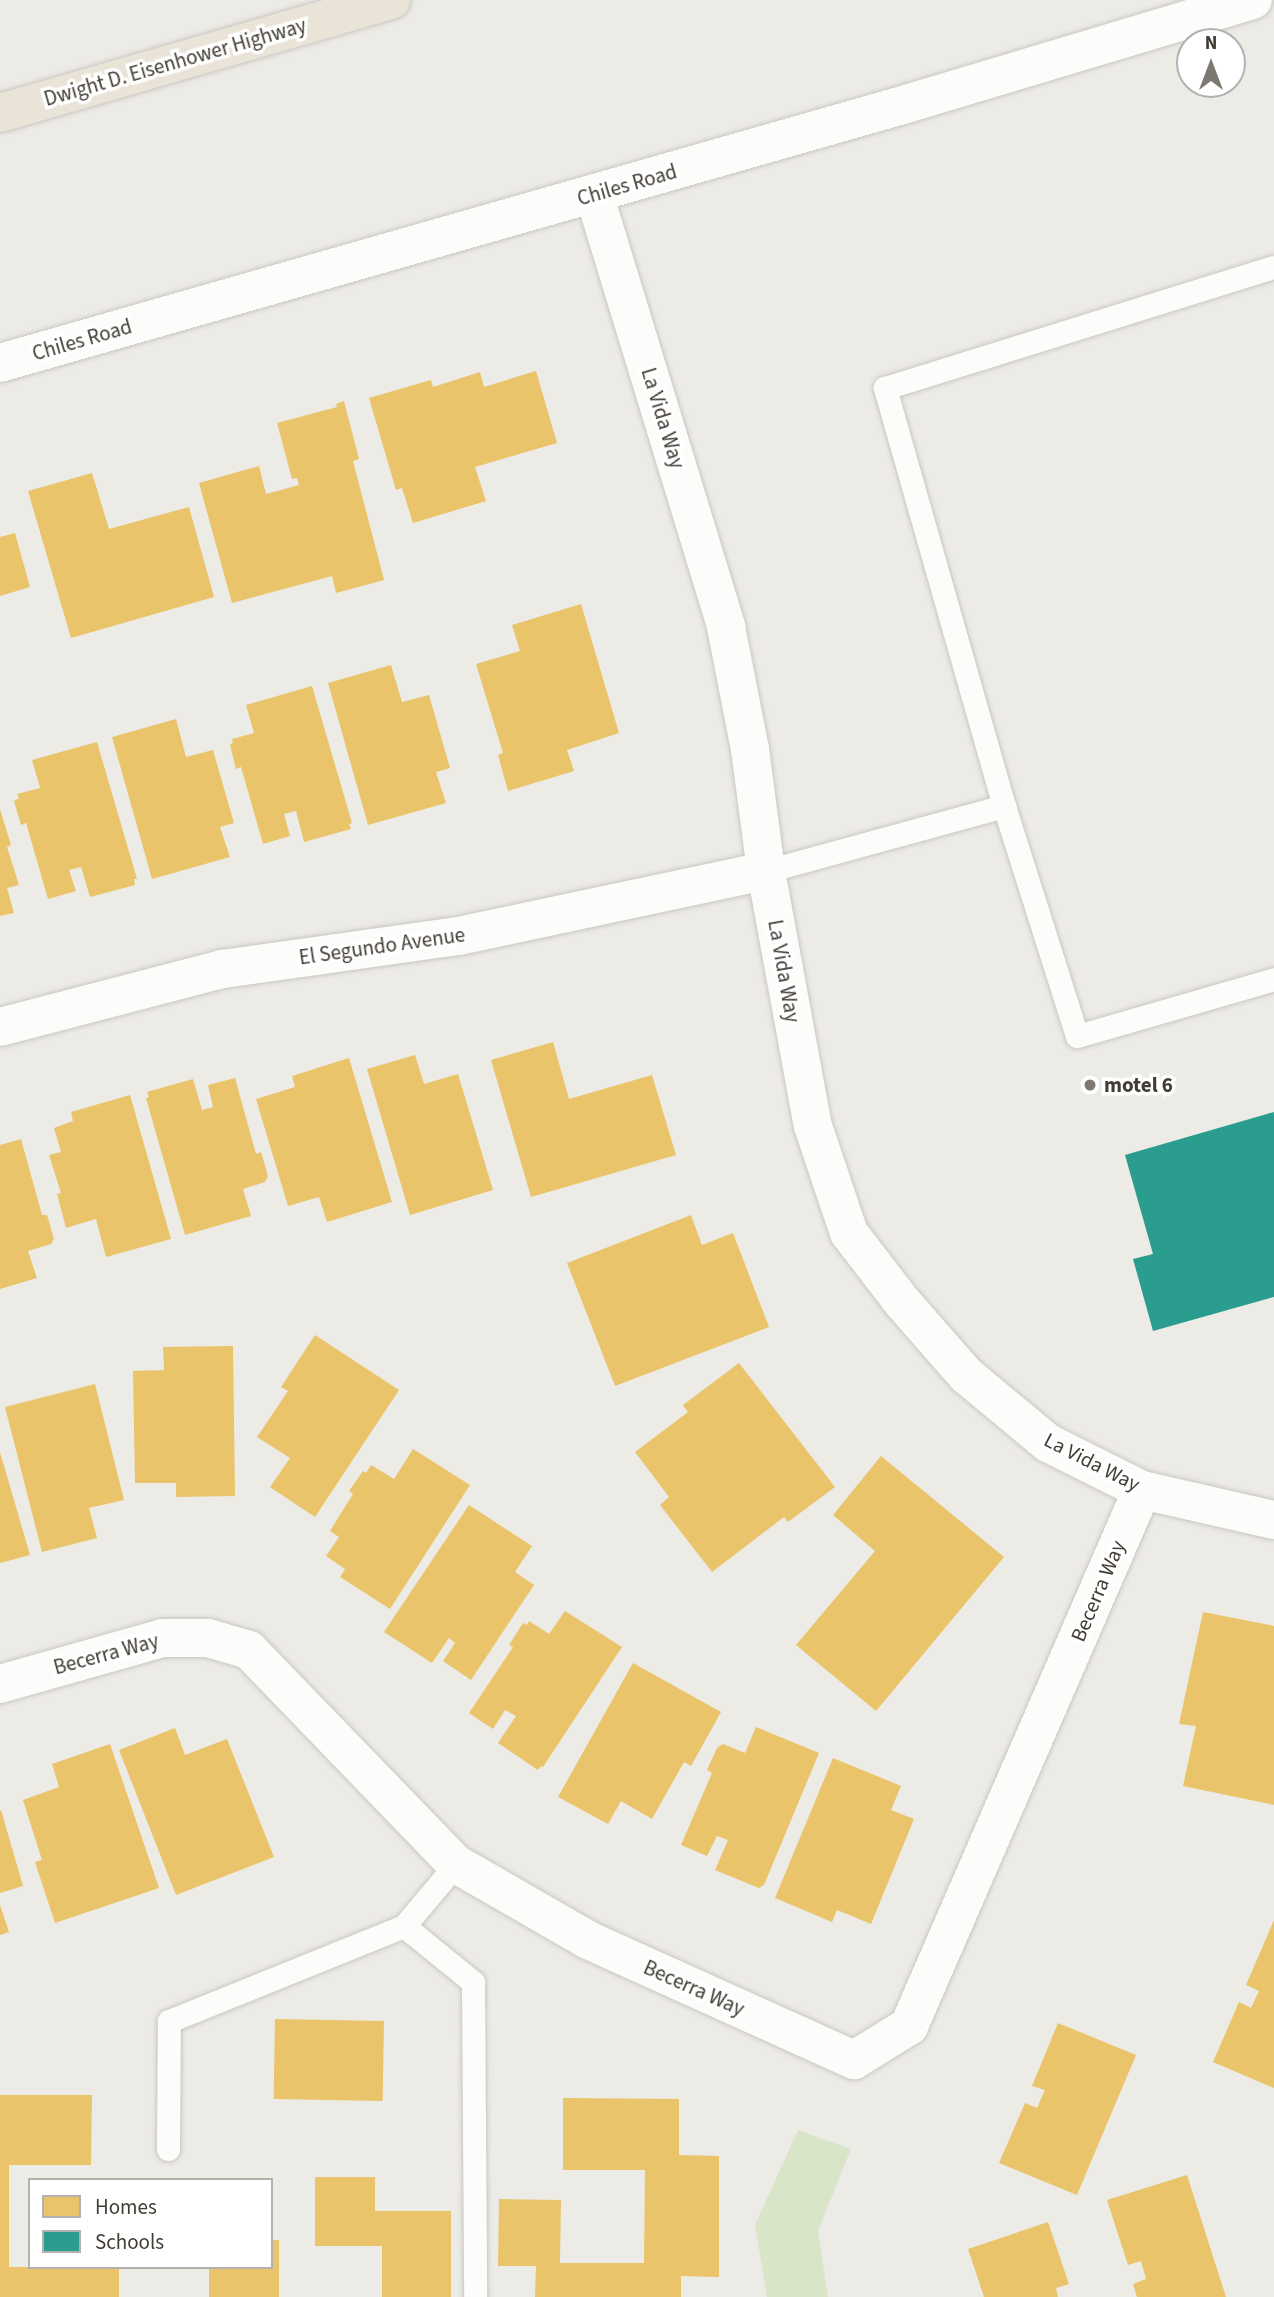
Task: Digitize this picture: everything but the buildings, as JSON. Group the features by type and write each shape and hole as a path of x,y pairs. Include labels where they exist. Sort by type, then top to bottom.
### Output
{"highway":[{"name":"Dwight D. Eisenhower Highway","path":"0,113 391,0"}],"street":[{"name":"Chiles Road","path":"0,363 594,194 1253,0"},
{"name":"La Vida Way","path":"594,194 726,627 750,749 766,872 813,1126 849,1233 903,1303 966,1375 1048,1443 1142,1490 1274,1520"},
{"name":"El Segundo Avenue","path":"0,1027 223,969 459,936 766,872"},
{"name":"Becerra Way","path":"0,1684 163,1637 208,1637 249,1650 456,1864 589,1940 854,2060 909,2026 1142,1490"}],"lane":[{"path":"1274,268 885,388 1004,806 1077,1036 1274,979"},
{"path":"766,872 1004,806"},
{"path":"168,2149 169,2021 404,1926 456,1864"},
{"path":"404,1926 473,1982 475,2297"}],"green space":[{"path":"798,2130 851,2149 818,2231 828,2297 767,2297 755,2225"}],"place":[{"name":"motel 6","path":"1090,1085"}]}
